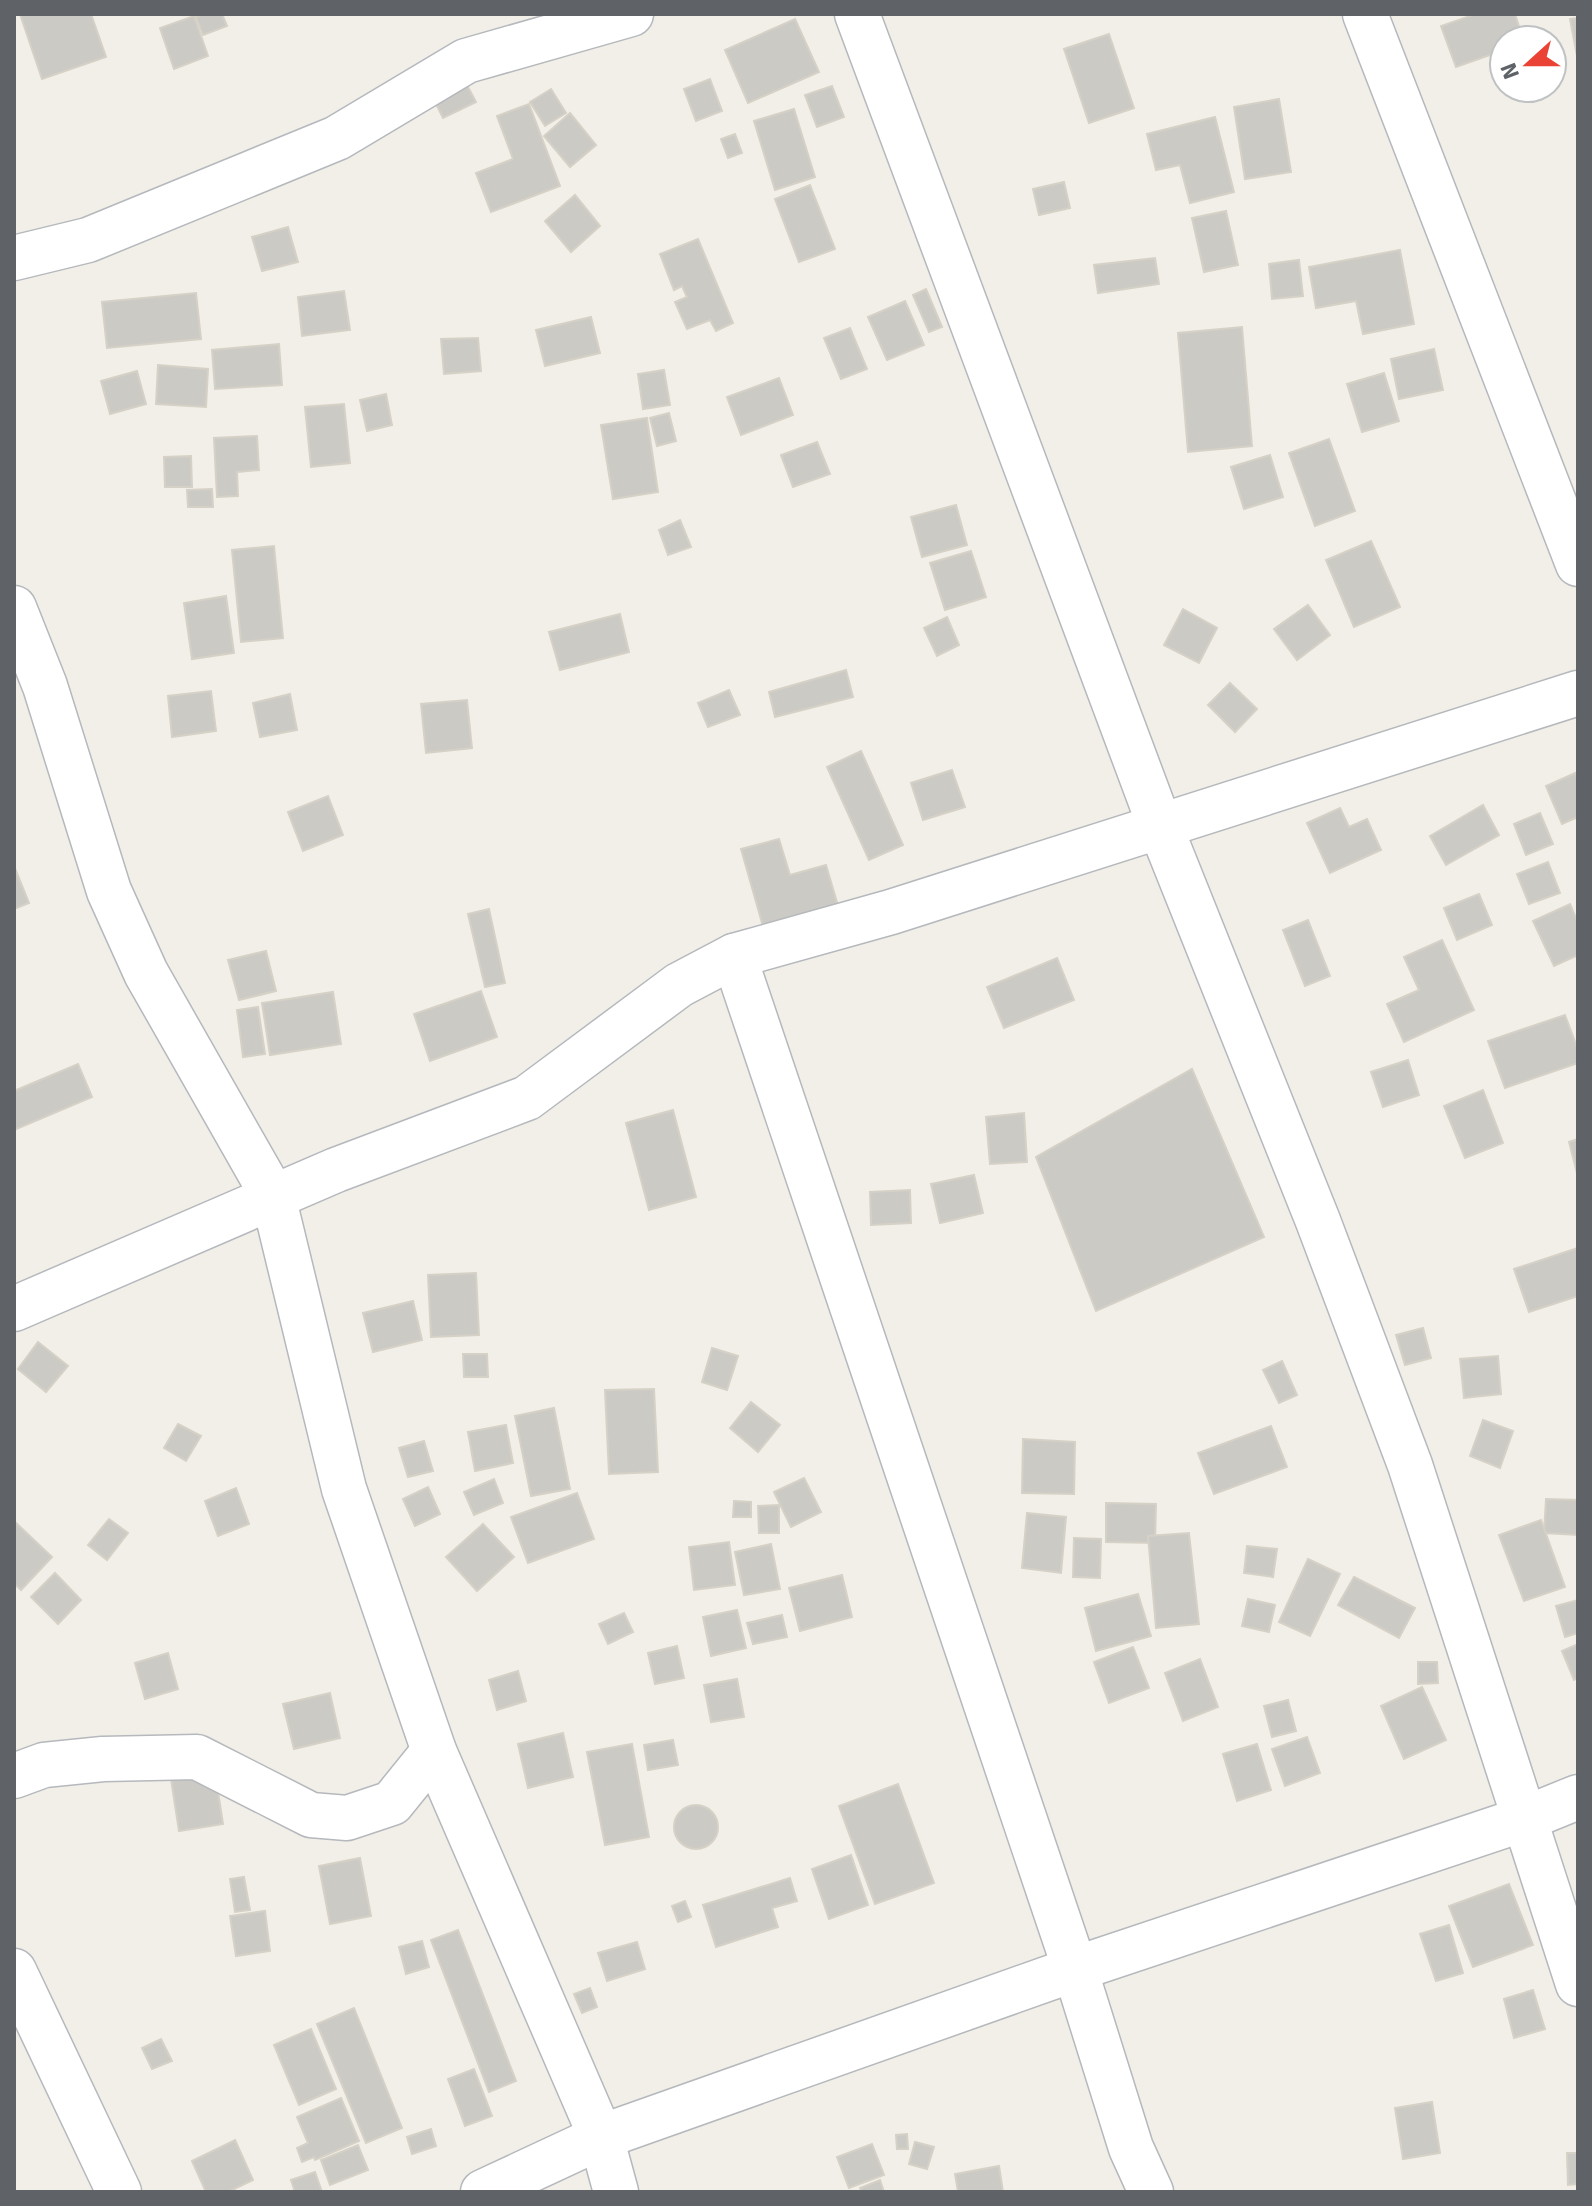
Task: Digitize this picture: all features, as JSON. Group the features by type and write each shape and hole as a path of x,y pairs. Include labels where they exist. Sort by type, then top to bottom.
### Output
{"street":[{"path":"14,258 88,240 337,138 466,61 631,14"},
{"path":"857,14 1160,826 1318,1221 1410,1465 1578,1984"},
{"path":"1365,14 1578,564"},
{"path":"14,608 45,686 109,891 146,973 273,1196 344,1489 434,1751 601,2137 616,2192"},
{"path":"14,1309 273,1196 527,1098 679,985 734,956 891,912 1578,693"},
{"path":"734,956 1075,1969 1131,2148 1151,2192"},
{"path":"14,1776 44,1765 103,1759 197,1757 311,1815 347,1818 392,1803 434,1751"},
{"path":"483,2192 601,2137 1075,1969 1524,1819 1578,1797"},
{"path":"14,1971 119,2192"}],"building":[{"path":"20,14 91,14 106,57 42,79"},
{"path":"222,14 227,26 203,35 196,17"},
{"path":"1476,14 1515,14 1518,24 1488,24 1488,56 1456,67 1441,26"},
{"path":"194,16 208,56 174,69 160,28"},
{"path":"1578,18 1578,61 1570,19"},
{"path":"795,19 819,72 748,103 725,50"},
{"path":"1109,34 1134,108 1089,123 1064,49"},
{"path":"460,72 476,102 443,118 428,88"},
{"path":"710,79 722,111 696,121 684,89"},
{"path":"832,86 844,117 817,127 805,95"},
{"path":"551,89 566,113 545,126 530,102"},
{"path":"1279,99 1291,172 1245,179 1234,107"},
{"path":"529,104 560,186 491,212 476,173 513,159 497,116"},
{"path":"794,109 815,177 775,190 754,121"},
{"path":"570,113 596,145 570,167 544,136"},
{"path":"1215,117 1234,192 1190,203 1180,165 1156,170 1147,134"},
{"path":"735,134 742,153 728,158 721,139"},
{"path":"1064,182 1070,208 1039,215 1033,189"},
{"path":"810,185 835,249 799,262 775,199"},
{"path":"575,195 600,226 571,252 545,221"},
{"path":"1226,211 1238,265 1204,272 1192,218"},
{"path":"288,227 298,262 262,271 252,237"},
{"path":"698,239 733,323 716,331 710,320 687,329 675,302 687,297 682,286 674,290 660,254"},
{"path":"1400,250 1414,324 1363,334 1356,301 1316,308 1309,267"},
{"path":"1155,258 1159,284 1098,293 1094,265"},
{"path":"1299,260 1303,296 1272,299 1269,264"},
{"path":"926,289 942,327 929,332 913,295"},
{"path":"344,291 350,330 302,336 298,297"},
{"path":"196,293 201,339 107,348 102,302"},
{"path":"905,301 924,345 887,360 868,317"},
{"path":"591,317 600,353 545,366 536,330"},
{"path":"1242,327 1252,446 1188,452 1178,333"},
{"path":"850,328 867,369 841,379 824,338"},
{"path":"478,338 481,371 444,374 441,339"},
{"path":"279,344 282,385 215,389 212,350"},
{"path":"1434,349 1443,390 1399,399 1391,359"},
{"path":"158,365 208,369 206,407 156,404"},
{"path":"664,370 670,405 643,409 638,374"},
{"path":"137,371 146,404 110,414 101,381"},
{"path":"1384,373 1399,421 1362,432 1347,384"},
{"path":"779,378 793,415 741,435 727,397"},
{"path":"386,394 392,425 367,431 360,400"},
{"path":"344,404 350,463 311,467 305,407"},
{"path":"669,413 676,441 657,446 650,418"},
{"path":"647,418 658,492 613,499 601,425"},
{"path":"257,436 259,470 237,472 238,496 217,497 214,438"},
{"path":"1329,439 1355,511 1315,526 1289,453"},
{"path":"817,442 830,474 793,487 781,455"},
{"path":"1270,455 1283,497 1244,509 1231,467"},
{"path":"191,456 192,487 165,487 164,457"},
{"path":"212,489 213,507 188,507 187,490"},
{"path":"956,505 967,545 922,557 911,517"},
{"path":"680,520 691,547 668,555 659,530"},
{"path":"1371,541 1400,607 1354,627 1326,560"},
{"path":"274,546 283,638 241,642 232,550"},
{"path":"971,551 986,597 945,610 930,563"},
{"path":"226,596 234,653 192,659 184,603"},
{"path":"1308,605 1330,635 1297,660 1274,629"},
{"path":"1183,609 1217,628 1199,663 1164,645"},
{"path":"620,614 629,652 560,670 549,632"},
{"path":"947,617 959,645 937,656 924,628"},
{"path":"846,670 853,697 775,717 769,692"},
{"path":"1230,683 1257,709 1235,732 1208,705"},
{"path":"729,690 740,715 708,727 698,703"},
{"path":"211,691 216,731 172,737 168,696"},
{"path":"290,694 297,730 260,737 253,703"},
{"path":"467,700 472,748 426,753 421,704"},
{"path":"861,751 903,845 869,860 827,767"},
{"path":"952,770 965,807 923,820 911,783"},
{"path":"1575,773 1578,779 1578,817 1562,824 1546,786"},
{"path":"328,796 343,835 303,851 288,812"},
{"path":"1483,805 1499,835 1446,865 1430,836"},
{"path":"1340,808 1349,827 1367,819 1381,850 1330,873 1307,823"},
{"path":"1540,813 1553,844 1526,855 1514,824"},
{"path":"779,839 790,875 826,865 839,909 764,930 741,849"},
{"path":"1548,862 1560,893 1529,904 1517,874"},
{"path":"14,866 29,903 14,909"},
{"path":"1479,894 1492,925 1457,940 1444,908"},
{"path":"1570,904 1578,923 1578,955 1554,966 1533,921"},
{"path":"489,909 505,983 485,987 468,914"},
{"path":"1308,920 1330,976 1305,986 1283,930"},
{"path":"1442,940 1474,1010 1404,1042 1387,1004 1419,990 1404,957"},
{"path":"266,951 276,991 239,1000 228,960"},
{"path":"1057,958 1074,1000 1004,1028 987,987"},
{"path":"481,991 497,1037 430,1061 414,1014"},
{"path":"333,992 341,1044 270,1055 262,1003"},
{"path":"258,1007 265,1054 243,1057 237,1010"},
{"path":"1565,1015 1578,1050 1578,1063 1505,1088 1488,1041"},
{"path":"1408,1060 1419,1095 1383,1107 1371,1072"},
{"path":"78,1064 92,1097 14,1130 14,1091"},
{"path":"1192,1069 1264,1237 1096,1311 1036,1157"},
{"path":"1483,1090 1503,1143 1465,1158 1444,1106"},
{"path":"673,1110 696,1197 649,1210 626,1123"},
{"path":"1024,1113 1027,1162 990,1164 986,1117"},
{"path":"1578,1139 1578,1177 1569,1142"},
{"path":"974,1175 983,1213 940,1223 931,1184"},
{"path":"910,1190 911,1223 871,1225 870,1192"},
{"path":"1578,1248 1578,1296 1529,1312 1514,1269"},
{"path":"476,1273 479,1335 431,1337 428,1275"},
{"path":"413,1301 422,1340 373,1352 363,1313"},
{"path":"1423,1328 1431,1358 1405,1365 1396,1335"},
{"path":"38,1342 68,1366 46,1392 18,1369"},
{"path":"712,1348 738,1356 727,1390 702,1382"},
{"path":"463,1354 487,1354 488,1377 464,1377"},
{"path":"1498,1356 1501,1394 1464,1398 1460,1359"},
{"path":"1282,1361 1297,1395 1279,1403 1263,1370"},
{"path":"654,1389 658,1472 609,1474 605,1390"},
{"path":"751,1402 780,1425 758,1452 730,1428"},
{"path":"554,1408 570,1489 531,1496 515,1416"},
{"path":"1483,1420 1513,1431 1500,1468 1470,1456"},
{"path":"178,1424 201,1436 186,1461 164,1448"},
{"path":"506,1425 513,1463 475,1471 468,1432"},
{"path":"1271,1426 1287,1467 1214,1494 1198,1453"},
{"path":"1023,1439 1075,1442 1074,1494 1022,1493"},
{"path":"424,1441 433,1471 408,1477 399,1448"},
{"path":"804,1478 821,1512 791,1527 774,1492"},
{"path":"494,1479 503,1503 474,1515 464,1492"},
{"path":"428,1487 440,1514 415,1526 403,1499"},
{"path":"236,1488 249,1524 218,1536 205,1501"},
{"path":"577,1493 594,1539 528,1563 511,1517"},
{"path":"1546,1499 1578,1500 1578,1535 1544,1533"},
{"path":"734,1501 751,1502 751,1517 733,1517"},
{"path":"1106,1503 1156,1504 1155,1543 1106,1542"},
{"path":"779,1505 779,1533 759,1533 758,1506"},
{"path":"1027,1513 1066,1517 1061,1573 1022,1568"},
{"path":"109,1519 128,1533 107,1560 88,1545"},
{"path":"1541,1520 1565,1587 1524,1601 1499,1535"},
{"path":"14,1521 52,1557 21,1590 14,1583"},
{"path":"483,1524 514,1557 477,1591 446,1557"},
{"path":"1189,1533 1199,1624 1156,1628 1148,1536"},
{"path":"1074,1538 1101,1539 1100,1578 1073,1577"},
{"path":"729,1542 735,1585 694,1590 689,1547"},
{"path":"771,1544 780,1589 744,1595 735,1552"},
{"path":"1247,1546 1277,1549 1273,1577 1244,1573"},
{"path":"1308,1559 1340,1574 1310,1636 1279,1622"},
{"path":"55,1573 81,1600 58,1624 31,1597"},
{"path":"842,1575 852,1617 800,1631 789,1588"},
{"path":"1354,1577 1415,1608 1399,1638 1338,1605"},
{"path":"1138,1594 1151,1636 1096,1651 1085,1608"},
{"path":"1248,1599 1275,1605 1269,1632 1242,1626"},
{"path":"1578,1600 1578,1633 1565,1637 1556,1606"},
{"path":"737,1610 746,1648 711,1656 703,1617"},
{"path":"624,1613 633,1632 608,1644 599,1624"},
{"path":"782,1615 787,1637 753,1644 747,1623"},
{"path":"1578,1644 1578,1678 1574,1680 1562,1651"},
{"path":"677,1646 684,1678 655,1684 648,1653"},
{"path":"1133,1647 1149,1688 1109,1703 1094,1662"},
{"path":"168,1653 178,1689 145,1699 135,1663"},
{"path":"1200,1659 1218,1707 1183,1721 1165,1673"},
{"path":"1418,1662 1437,1662 1438,1683 1418,1684"},
{"path":"518,1671 526,1701 497,1710 489,1680"},
{"path":"737,1679 744,1717 711,1722 704,1685"},
{"path":"1422,1687 1446,1740 1404,1759 1381,1706"},
{"path":"330,1693 340,1738 294,1749 283,1704"},
{"path":"1288,1700 1296,1731 1272,1737 1264,1706"},
{"path":"563,1733 573,1777 528,1788 518,1744"},
{"path":"1307,1737 1320,1773 1285,1786 1272,1749"},
{"path":"673,1740 678,1765 648,1770 644,1745"},
{"path":"632,1744 649,1837 605,1845 587,1752"},
{"path":"1257,1744 1271,1790 1237,1801 1223,1754"},
{"path":"215,1772 223,1824 179,1831 171,1779"},
{"path":"898,1784 934,1883 875,1904 839,1806"},
{"path":"696,1805 712,1811 718,1827 712,1843 696,1849 680,1843 674,1827 680,1811"},
{"path":"851,1855 868,1905 829,1919 812,1869"},
{"path":"360,1858 371,1916 330,1924 319,1866"},
{"path":"244,1877 250,1910 235,1912 230,1879"},
{"path":"790,1878 797,1901 772,1908 778,1927 716,1947 703,1905"},
{"path":"1509,1884 1533,1945 1473,1967 1449,1906"},
{"path":"685,1901 691,1917 678,1922 672,1906"},
{"path":"265,1911 270,1951 236,1956 230,1916"},
{"path":"1449,1925 1463,1973 1436,1981 1420,1934"},
{"path":"458,1930 516,2081 489,2092 431,1940"},
{"path":"422,1941 429,1967 406,1974 399,1947"},
{"path":"637,1942 645,1969 607,1981 598,1953"},
{"path":"590,1988 597,2007 582,2013 574,1994"},
{"path":"1533,1990 1545,2029 1514,2038 1504,1999"},
{"path":"354,2008 402,2128 366,2143 317,2024"},
{"path":"311,2029 336,2089 299,2105 274,2045"},
{"path":"161,2039 172,2061 152,2069 142,2048"},
{"path":"474,2069 492,2116 465,2126 448,2079"},
{"path":"341,2098 359,2141 315,2160 314,2157 302,2162 297,2148 308,2143 297,2117"},
{"path":"1432,2102 1440,2153 1403,2159 1395,2108"},
{"path":"431,2129 436,2146 412,2154 407,2137"},
{"path":"907,2134 908,2149 897,2149 896,2135"},
{"path":"235,2140 253,2180 228,2192 206,2192 192,2161"},
{"path":"915,2142 934,2147 927,2169 909,2164"},
{"path":"872,2144 884,2175 849,2188 837,2157"},
{"path":"358,2145 368,2170 330,2185 321,2160"},
{"path":"1567,2153 1578,2153 1578,2184 1568,2185"},
{"path":"999,2166 1003,2192 958,2192 955,2174"},
{"path":"315,2172 322,2192 295,2192 291,2180"},
{"path":"880,2180 884,2192 862,2192 860,2188"}]}
